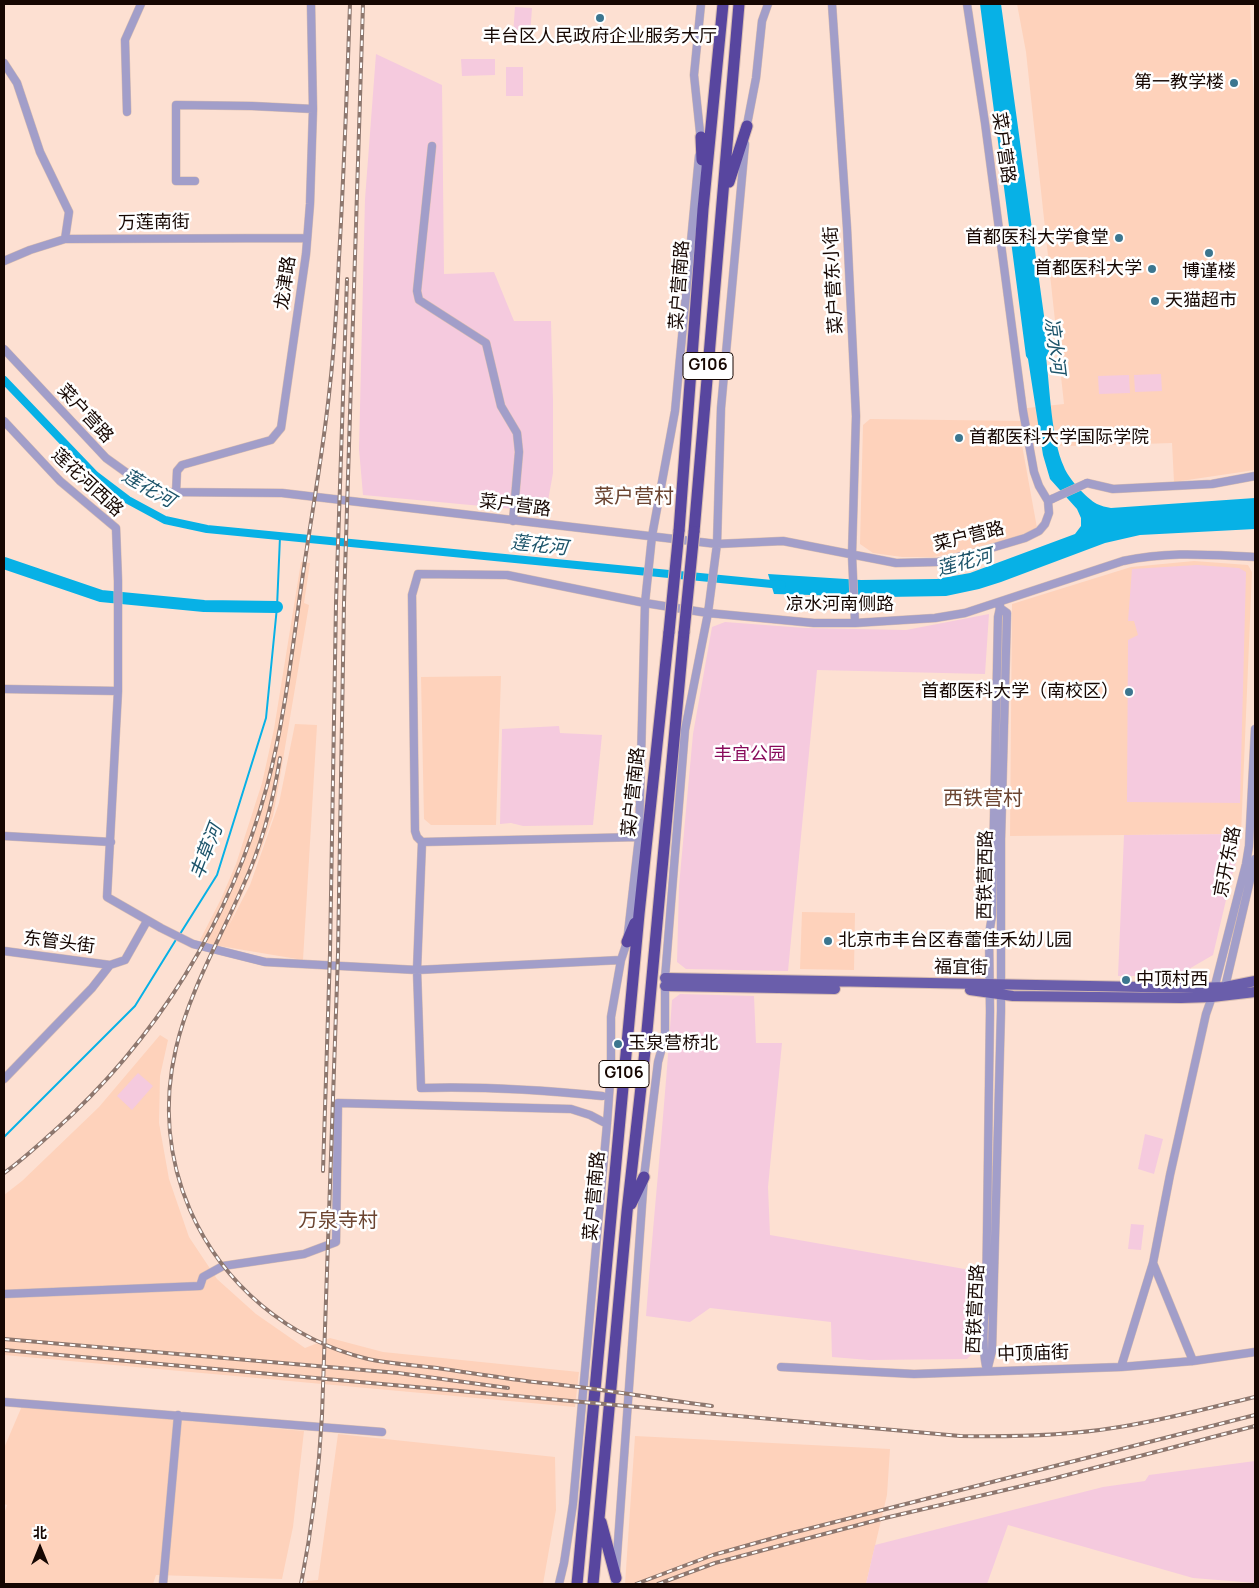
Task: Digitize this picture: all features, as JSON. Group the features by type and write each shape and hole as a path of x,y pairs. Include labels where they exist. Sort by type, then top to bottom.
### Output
{"highway":[{"name":"菜户营南路","path":"577,1584 639,914 679,531 703,209 723,4"},
{"name":"G106","path":"735,48 739,4"},
{"path":"735,48 742,29 747,4"},
{"name":"菜户营南路","path":"594,1584 627,1212 648,1021 694,532 735,48"},
{"path":"723,201 747,126"},
{"path":"701,137 703,209"},
{"path":"627,942 639,914"},
{"path":"627,1212 644,1177"},
{"path":"599,1513 615,1581"},
{"path":"572,1584 582,1517"}],"main road":[{"name":"福宜街","path":"1212,993 1225,987 1255,981"},
{"name":"福宜街","path":"665,982 995,989 1013,996 1255,992"}],"street":[{"path":"128,112 125,40 141,4"},
{"name":"龙津路","path":"176,493 177,471 182,465 270,440 281,428 310,204 313,109 311,4"},
{"name":"菜户营南路","path":"559,1584 574,1504 607,1124 611,1068 611,1018 621,960 627,942 639,837 645,603 652,536 675,411 701,137 694,75 701,4"},
{"path":"615,1581 644,1177 658,1062 665,1037 665,982 685,730 708,613 717,544 721,408 747,126 756,78 762,21 768,4"},
{"name":"菜户营东小街","path":"832,4 847,228 856,416 852,554 855,623"},
{"name":"菜户营路","path":"4,349 106,458 138,481 155,490 176,493 282,494 717,544 782,541 896,563 938,562 1025,538 1039,531 1045,524 1049,513 1050,500 1039,486 1034,472 1023,411 968,4"},
{"path":"4,63 17,83 40,152 69,212 65,239"},
{"path":"195,182 176,180 176,105 313,109"},
{"path":"432,146 417,290 420,300 486,343 501,406 517,433 519,452 513,520"},
{"name":"万莲南街","path":"4,261 30,250 65,239 307,238"},
{"name":"莲花河西路","path":"4,421 60,481 116,528 118,691 107,896 147,920"},
{"path":"1050,500 1087,484 1113,489 1212,484 1255,476"},
{"name":"凉水河南侧路","path":"422,842 417,837 415,831 412,595 418,574 507,575 645,603 708,613 814,623 855,623 935,618 999,605 1123,561 1147,556 1178,553 1255,557"},
{"name":"西铁营西路","path":"987,1371 983,1352 983,1328 986,1303 1001,840 1006,613 999,605"},
{"path":"4,689 118,691"},
{"name":"京开东路","path":"1152,1263 1206,1014 1249,846 1255,729"},
{"path":"4,836 111,842"},
{"path":"422,1105 417,970 422,842 639,837"},
{"name":"京开东路","path":"1225,987 1255,859"},
{"path":"4,1079 92,988 110,965 125,960 147,920 193,944 265,962 417,970 621,960"},
{"name":"东管头街","path":"4,951 110,965"},
{"path":"421,1088 518,1088 602,1096"},
{"path":"4,1294 200,1286 203,1277 223,1266 304,1254 336,1242 338,1103 571,1109 590,1115 607,1124"},
{"path":"1152,1263 1193,1361"},
{"path":"1121,1367 1152,1263"},
{"name":"中顶庙街","path":"781,1366 914,1374 1121,1367 1193,1361 1255,1352"},
{"path":"4,1402 382,1432"},
{"path":"164,1584 178,1415"}],"shaded area":[{"name":"首都医科大学","path":"1017,4 1250,4 1255,133 1255,470 1174,482 1172,443 1083,446 1022,445 1037,528 1006,541 965,552 933,557 902,557 873,553 860,544 863,425 870,419 1026,421 1027,408 1064,404 1026,52"},
{"name":"首都医科大学（南校区）","path":"1194,561 1248,565 1252,572 1241,834 1010,836 1012,604 1131,567"},
{"path":"301,562 310,563 304,603 309,605 273,816 258,858 228,927 250,885 279,803 295,724 317,725 303,960 219,947 200,940 236,864 262,783 274,729"},
{"path":"501,676 496,825 431,825 424,819 421,677"},
{"name":"北京市丰台区春蕾佳禾幼儿园","path":"802,912 855,913 854,970 800,969"},
{"path":"160,1035 168,1040 160,1076 159,1123 169,1179 189,1237 217,1279 256,1314 305,1348 330,1338 383,1352 579,1372 575,1407 4,1355 4,1195 22,1181 99,1107"},
{"path":"22,1406 304,1431 293,1527 282,1579 156,1575 153,1584 4,1584 4,1514 7,1505 4,1504 4,1448"},
{"path":"338,1434 555,1457 556,1510 543,1584 306,1584 307,1581 318,1580"},
{"path":"635,1436 890,1449 887,1495 866,1584 625,1584"}],"green space":[{"path":"515,7 532,8 530,36 513,35"},
{"path":"376,54 442,85 444,274 494,272 514,321 551,321 553,473 546,512 363,495 359,449 365,199"},
{"path":"461,59 495,59 495,75 462,76"},
{"path":"506,67 523,67 523,96 506,96"},
{"path":"1161,374 1162,391 1135,392 1134,375"},
{"path":"1129,375 1130,393 1099,394 1098,376"},
{"path":"1197,565 1239,568 1246,572 1240,803 1127,802 1128,640 1138,635 1134,621 1128,621 1132,569"},
{"name":"丰宜公园","path":"989,614 985,674 817,670 788,971 686,969 677,962 679,886 693,734 712,627 725,622 805,628 906,630"},
{"path":"559,726 560,733 602,735 593,825 523,826 511,823 500,824 502,729"},
{"path":"1241,834 1237,859 1213,955 1182,973 1155,972 1141,976 1118,976 1124,835"},
{"path":"680,994 754,996 756,1043 782,1043 768,1187 770,1235 976,1271 973,1353 967,1359 869,1360 832,1357 831,1322 710,1308 690,1322 646,1316 672,1000"},
{"path":"138,1073 153,1086 132,1110 117,1096"},
{"path":"1145,1134 1163,1139 1154,1174 1138,1169"},
{"path":"1131,1224 1144,1225 1141,1250 1128,1249"},
{"path":"1255,1461 1255,1583 1193,1578 1008,1525 987,1584 866,1584 875,1545 1103,1487 1145,1481 1149,1475"}],"water":[{"path":"980,4 1001,4 1049,352 1046,357 1054,428 1056,442 1066,472 1088,497 1097,504 1111,508 1255,498 1255,529 1140,535 1105,543 979,589 946,596 886,597 774,594 768,574 861,580 937,579 970,573 1075,534 1081,526 1081,518 1077,509 1050,479 1043,455 1026,356"}],"waterway":[{"name":"莲花河","path":"4,380 95,475 128,500 165,520 207,529 782,585"},
{"name":"丰草河","path":"180,934 217,875 266,718 277,607 280,537"},
{"path":"4,563 101,596 204,606 277,607"},
{"name":"丰草河","path":"4,1137 135,1006 177,938"}],"railway":[{"path":"4,1173 53,1132 90,1097 125,1058 156,1018 185,975 211,930 233,884 252,836 267,786 274,759 289,677 328,408 336,322 350,4"},
{"path":"301,1584 314,1500 322,1415 338,954 344,603 363,4"},
{"path":"323,1171 330,953 336,603 347,279"},
{"path":"280,758 274,791 256,855 197,986 182,1027 172,1069 169,1110 172,1151 190,1210 204,1237 240,1285 262,1306 312,1338 339,1350 385,1362 712,1406"},
{"path":"4,1339 398,1373 508,1388"},
{"path":"4,1350 960,1436 1036,1435 1094,1431 1149,1422 1255,1397"},
{"path":"636,1584 713,1555 788,1534 1255,1415"},
{"path":"658,1584 715,1563 790,1543 885,1518 1048,1480 1255,1426"}],"place":[{"name":"丰台区人民政府企业服务大厅","path":"600,18"},
{"name":"第一教学楼","path":"1234,83"},
{"name":"首都医科大学食堂","path":"1119,238"},
{"name":"博谨楼","path":"1209,253"},
{"name":"首都医科大学","path":"1152,269"},
{"name":"天猫超市","path":"1155,301"},
{"name":"首都医科大学国际学院","path":"959,438"},
{"name":"首都医科大学（南校区）","path":"1129,692"},
{"name":"北京市丰台区春蕾佳禾幼儿园","path":"828,941"},
{"name":"中顶村西","path":"1126,980"},
{"name":"玉泉营桥北","path":"618,1044"}],"district":[{"name":"菜户营村","path":"634,497"},
{"name":"西铁营村","path":"983,799"},
{"name":"万泉寺村","path":"338,1221"}],"water label":[{"name":"凉水河","path":"1054,346"}]}
